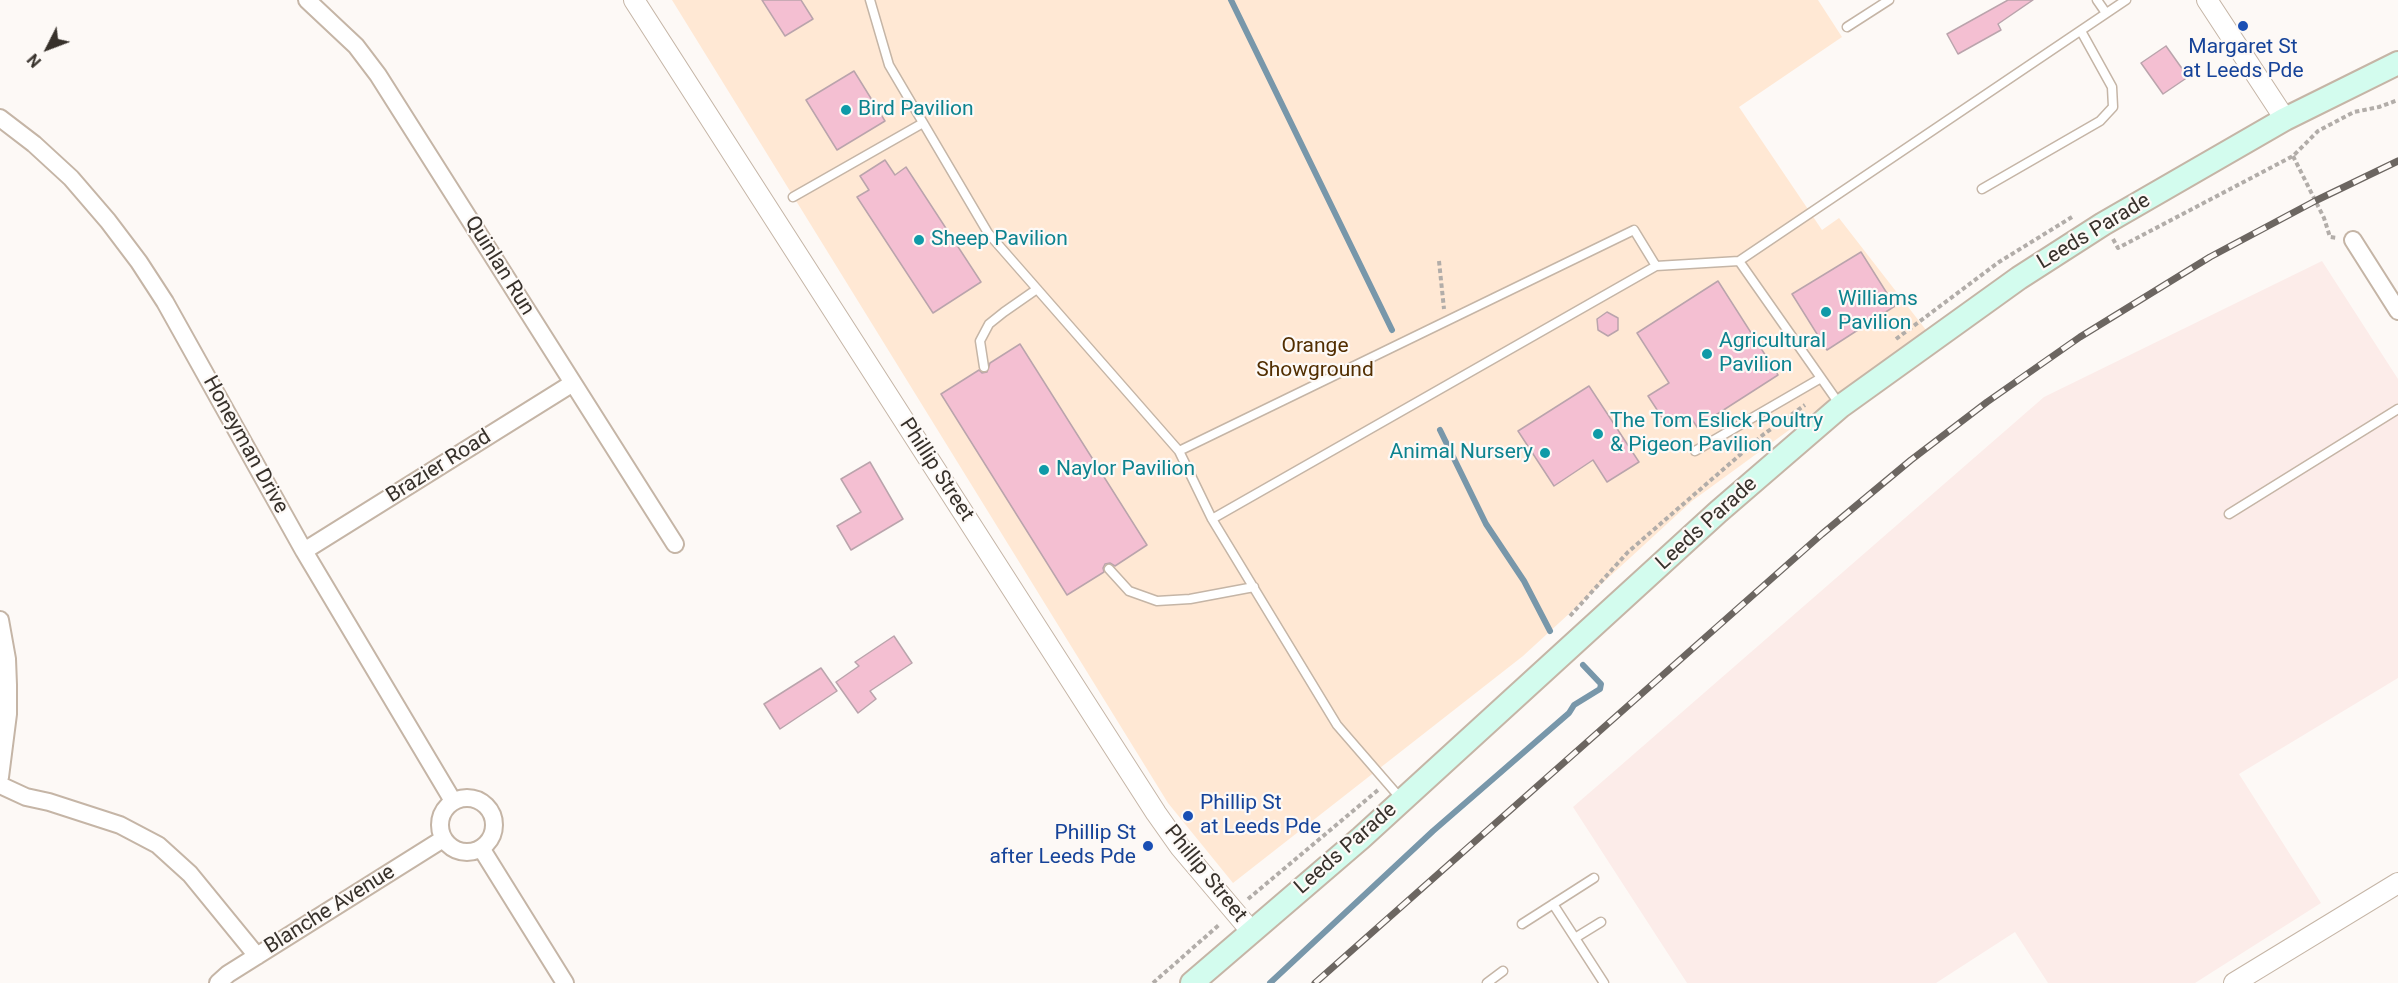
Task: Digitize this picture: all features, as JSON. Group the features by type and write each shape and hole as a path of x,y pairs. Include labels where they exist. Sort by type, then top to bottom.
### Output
{"main road":[{"name":"Leeds Parade","path":"1192,983 1402,801 1718,512 1841,406 2019,278 2103,224 2285,119 2398,63"}],"street":[{"name":"Quinlan Run","path":"307,0 356,46 378,75 675,544"},
{"name":"Phillip Street","path":"634,0 1156,813 1180,847 1251,931"},
{"path":"2207,0 2285,119"},
{"name":"Honeyman Drive","path":"0,118 34,144 70,178 139,262 165,302 304,551 453,801"},
{"path":"2353,240 2398,311"},
{"name":"Brazier Road","path":"304,551 573,383"},
{"path":"0,620 7,658 8,714 0,777"},
{"path":"0,785 26,797 50,802 120,825 158,845 190,874 256,956"},
{"path":"465,798 478,800 491,814 493,833 481,848 464,852 452,848 443,839 439,825 440,818 453,801 465,798"},
{"name":"Blanche Avenue","path":"218,983 256,956 443,839"},
{"path":"481,848 565,983"},
{"path":"2235,983 2398,883"}],"lane":[{"path":"870,0 889,65 988,233 1179,451 1212,519 1337,725 1402,801"},
{"path":"1847,27 1888,0"},
{"path":"2097,0 2106,14"},
{"path":"1212,519 1656,266 1739,261 2126,0"},
{"path":"1982,189 2100,121 2113,107 2112,87 2081,31"},
{"path":"793,197 923,123"},
{"path":"1179,451 1634,230 1656,266"},
{"path":"1739,261 1841,406"},
{"path":"984,367 980,341 989,324 1037,290"},
{"path":"1695,451 1821,378"},
{"path":"2229,514 2398,409"},
{"path":"1109,569 1130,591 1157,601 1190,599 1254,587"},
{"path":"1522,924 1594,878"},
{"path":"1553,904 1604,983"},
{"path":"1575,938 1601,922"},
{"path":"1487,983 1503,971"}],"path":[{"path":"2293,156 2324,218 2330,237 2353,240"},
{"path":"1439,261 1446,322"}],"shaded area":[{"path":"2322,261 2398,379 2398,678 2239,774 2321,903 2195,983 2048,983 2015,932 1936,983 1687,983 1573,807 2044,397"}],"green space":[{"name":"Orange Showground","path":"672,0 1818,0 1842,37 1739,107 1822,230 1839,218 1926,330 1692,501 1523,656 1233,883 1168,803"}],"building":[{"path":"762,0 801,0 813,19 785,36"},
{"path":"2008,0 2033,0 1998,24 2001,30 1958,54 1947,34"},
{"path":"2166,46 2188,77 2163,94 2141,63"},
{"name":"Bird Pavilion","path":"854,71 885,121 837,150 806,100"},
{"name":"Sheep Pavilion","path":"885,160 895,175 906,167 981,282 933,313 857,197 869,190 860,176"},
{"path":"1861,252 1895,306 1827,350 1792,294"},
{"name":"Agricultural Pavilion","path":"1718,281 1778,375 1697,427 1689,415 1669,428 1648,396 1669,383 1637,333"},
{"path":"1607,312 1618,318 1618,330 1608,336 1598,330 1597,319"},
{"name":"Naylor Pavilion","path":"1020,344 1147,545 1115,566 1110,563 1105,564 1104,572 1067,595 941,394 979,370 982,373 987,372 990,363"},
{"path":"1589,386 1639,462 1607,482 1593,460 1554,486 1518,431"},
{"path":"870,462 903,519 851,550 837,526 861,512 841,479"},
{"path":"894,636 912,663 870,691 876,699 858,713 836,682 859,666 855,662"},
{"path":"821,668 837,691 780,729 764,704"}],"waterway":[{"path":"1231,0 1392,330"},
{"path":"1440,430 1486,524 1524,581 1550,631"},
{"path":"1270,983 1433,831 1569,713 1574,705 1600,689 1601,684 1583,665"}],"railway":[{"path":"1315,983 1822,534 1911,460 1987,402 2080,337 2210,257 2315,201 2398,161"}],"place":[{"name":"Margaret St at Leeds Pde","path":"2243,26"},
{"name":"Bird Pavilion","path":"846,110"},
{"name":"Sheep Pavilion","path":"919,240"},
{"name":"Williams Pavilion","path":"1826,312"},
{"name":"Agricultural Pavilion","path":"1707,354"},
{"name":"The Tom Eslick Poultry & Pigeon Pavilion","path":"1598,434"},
{"name":"Animal Nursery","path":"1545,453"},
{"name":"Naylor Pavilion","path":"1044,470"},
{"name":"Phillip St at Leeds Pde","path":"1188,816"},
{"name":"Phillip St after Leeds Pde","path":"1148,846"}]}
